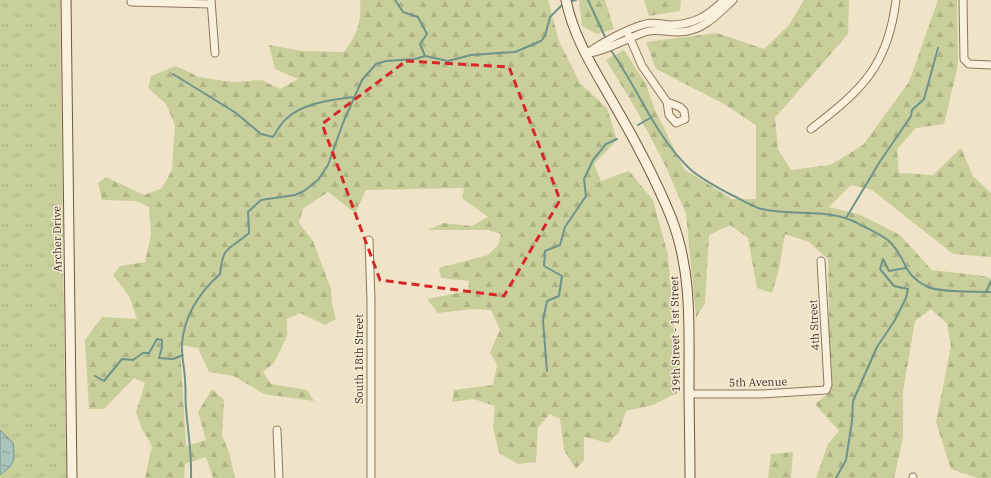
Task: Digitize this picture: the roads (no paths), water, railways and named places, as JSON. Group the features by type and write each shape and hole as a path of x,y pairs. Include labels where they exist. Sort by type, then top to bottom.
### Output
{"main road":[{"name":"Archer Drive","path":"66,0 72,478"},
{"name":"19th Street - 1st Street","path":"566,0 575,34 642,152 664,202 677,237 686,272 689,306 690,478"}],"street":[{"path":"629,36 644,24 680,25 693,22 708,14 724,0"},
{"path":"585,54 599,45 653,30 682,32 695,29 711,20 733,0"},
{"path":"811,129 845,103 869,77 878,63 889,35 896,0"},
{"path":"963,0 963,54 966,61 969,64 991,65"},
{"path":"131,2 211,2 215,53"},
{"path":"629,36 642,66 667,102"},
{"name":"South 18th Street","path":"368,240 371,301 371,478"},
{"name":"4th Street","path":"821,261 827,388"},
{"name":"5th Avenue","path":"689,394 804,392 824,391 827,388"},
{"path":"278,430 279,478"}],"water":[{"path":"0,430 13,443 14,458 9,468 0,475"}],"waterway":[{"path":"395,0 403,12 418,17 427,34 420,44 425,56"},
{"path":"568,2 576,0"},
{"path":"588,0 606,39"},
{"path":"191,478 185,376 182,353 183,334 194,305 220,274 221,264 225,253 249,233 248,212 261,200 295,195 304,191 318,180 328,165 343,123 362,80 376,64 386,61 415,59 425,56 448,61 471,55 515,52 541,41 545,36 550,17 564,3"},
{"path":"846,218 879,163 911,116 912,110 924,99 938,48"},
{"path":"610,49 666,141 677,156 694,173 703,179 758,208 770,211 830,215 853,221 887,239 896,249 913,277 928,287 949,291 991,292"},
{"path":"173,74 236,113 261,134 273,137 284,121 300,109 318,103 354,97"},
{"path":"638,125 650,118"},
{"path":"547,371 543,321 547,301 559,296 562,276 544,266 545,251 560,245 565,227 586,196 584,179 593,160 606,144 617,139"},
{"path":"836,478 846,460 852,421 853,401 877,347 895,320 906,298 908,289 894,286 880,269 883,259 889,271 906,268"},
{"path":"986,292 991,281"},
{"path":"95,376 104,381 122,359 133,360 143,353 149,353 157,339 162,340 159,358 173,359 183,355"}]}
